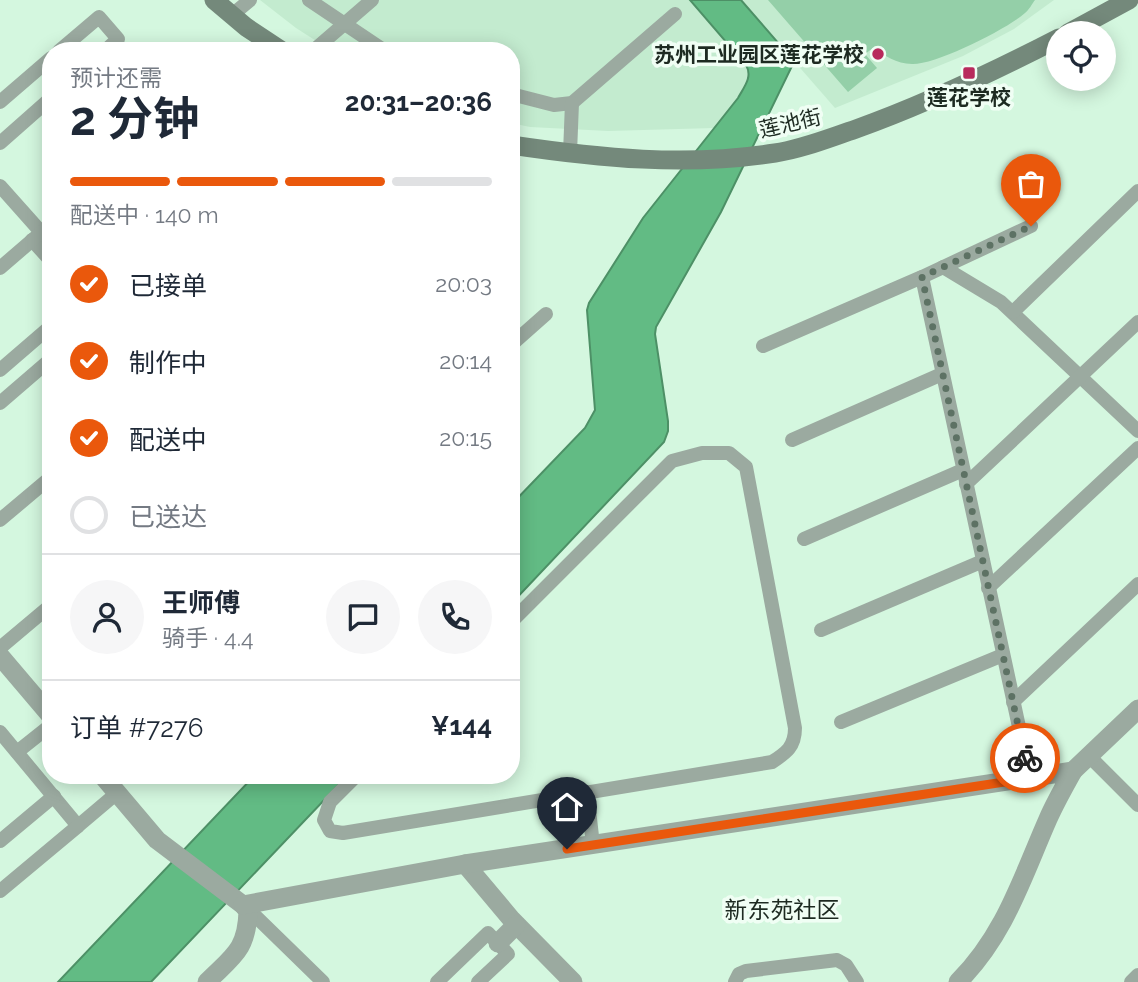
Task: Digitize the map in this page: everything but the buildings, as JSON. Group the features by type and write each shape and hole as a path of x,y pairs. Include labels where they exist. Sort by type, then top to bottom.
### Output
{"main road":[{"path":"214,0 269,42"},
{"path":"1090,21 1129,0"},
{"name":"莲池街","path":"520,146 623,160 672,161 774,153 831,138 889,117 1005,66 1046,45"}],"street":[{"path":"0,656 42,705"},
{"path":"958,982 978,962 992,942 1024,879 1048,818 1073,771 1138,709"},
{"path":"243,905 465,864 1073,771"},
{"path":"110,784 157,840 248,911 242,947 206,982"},
{"path":"465,864 516,925 573,982"},
{"path":"498,943 516,925"}],"lane":[{"path":"232,16 250,0"},
{"path":"309,0 372,42"},
{"path":"324,42 372,0"},
{"path":"520,96 554,105 572,103 675,13"},
{"path":"70,42 99,17 118,39 115,42"},
{"path":"0,102 42,66"},
{"path":"570,153 572,103"},
{"path":"0,143 42,106"},
{"path":"0,186 41,232 0,268"},
{"path":"1013,312 1138,191"},
{"path":"763,346 1031,226"},
{"path":"943,267 1013,312 1138,431"},
{"path":"922,277 1030,778"},
{"path":"520,337 546,314"},
{"path":"804,539 964,477 1138,322"},
{"path":"0,370 42,334"},
{"path":"0,402 42,367"},
{"path":"792,440 942,374"},
{"path":"988,588 1138,448"},
{"path":"348,784 330,802 324,820 330,831 343,833 772,762 788,751 795,738 746,467 729,453 702,453 672,461 520,613"},
{"path":"0,520 42,485"},
{"path":"821,630 983,561"},
{"path":"1013,702 1138,584"},
{"path":"0,648 42,613"},
{"path":"841,722 1003,655"},
{"path":"17,752 42,731"},
{"path":"0,732 42,782"},
{"path":"1089,756 1138,805"},
{"path":"44,784 78,825"},
{"path":"587,792 593,845"},
{"path":"0,891 117,793"},
{"path":"0,841 54,796"},
{"path":"243,905 323,982"},
{"path":"438,982 488,933 508,954 478,982"},
{"path":"735,982 739,974 746,971 837,960 846,965 857,982"},
{"path":"1131,982 1138,975"}],"shaded area":[{"path":"260,0 690,0 746,65 749,75 738,98 714,128 608,131 530,127 520,125 520,42 318,42"},
{"path":"690,0 741,0 787,53 792,60 792,66 721,212 656,327 668,421 664,442 520,594 520,496 585,428 595,410 587,310 589,303 643,218 738,98 749,74 746,65"},
{"name":"苏州工业园区莲花学校","path":"741,0 1054,0 1014,29 963,56 835,108"},
{"name":"苏州工业园区莲花学校","path":"768,0 1035,0 1026,12 1003,28 937,59 906,64 873,48 865,54 877,68 848,92"},
{"path":"246,784 339,784 151,982 58,982"}],"way so far":[{"path":"1025,758 922,277 1031,226"}],"place":[{"name":"苏州工业园区莲花学校","path":"878,54"},
{"name":"莲花学校","path":"969,73"}],"district":[{"name":"新东苑社区","path":"782,909"}],"route":[{"path":"567,849 1030,778 1025,758"}]}
